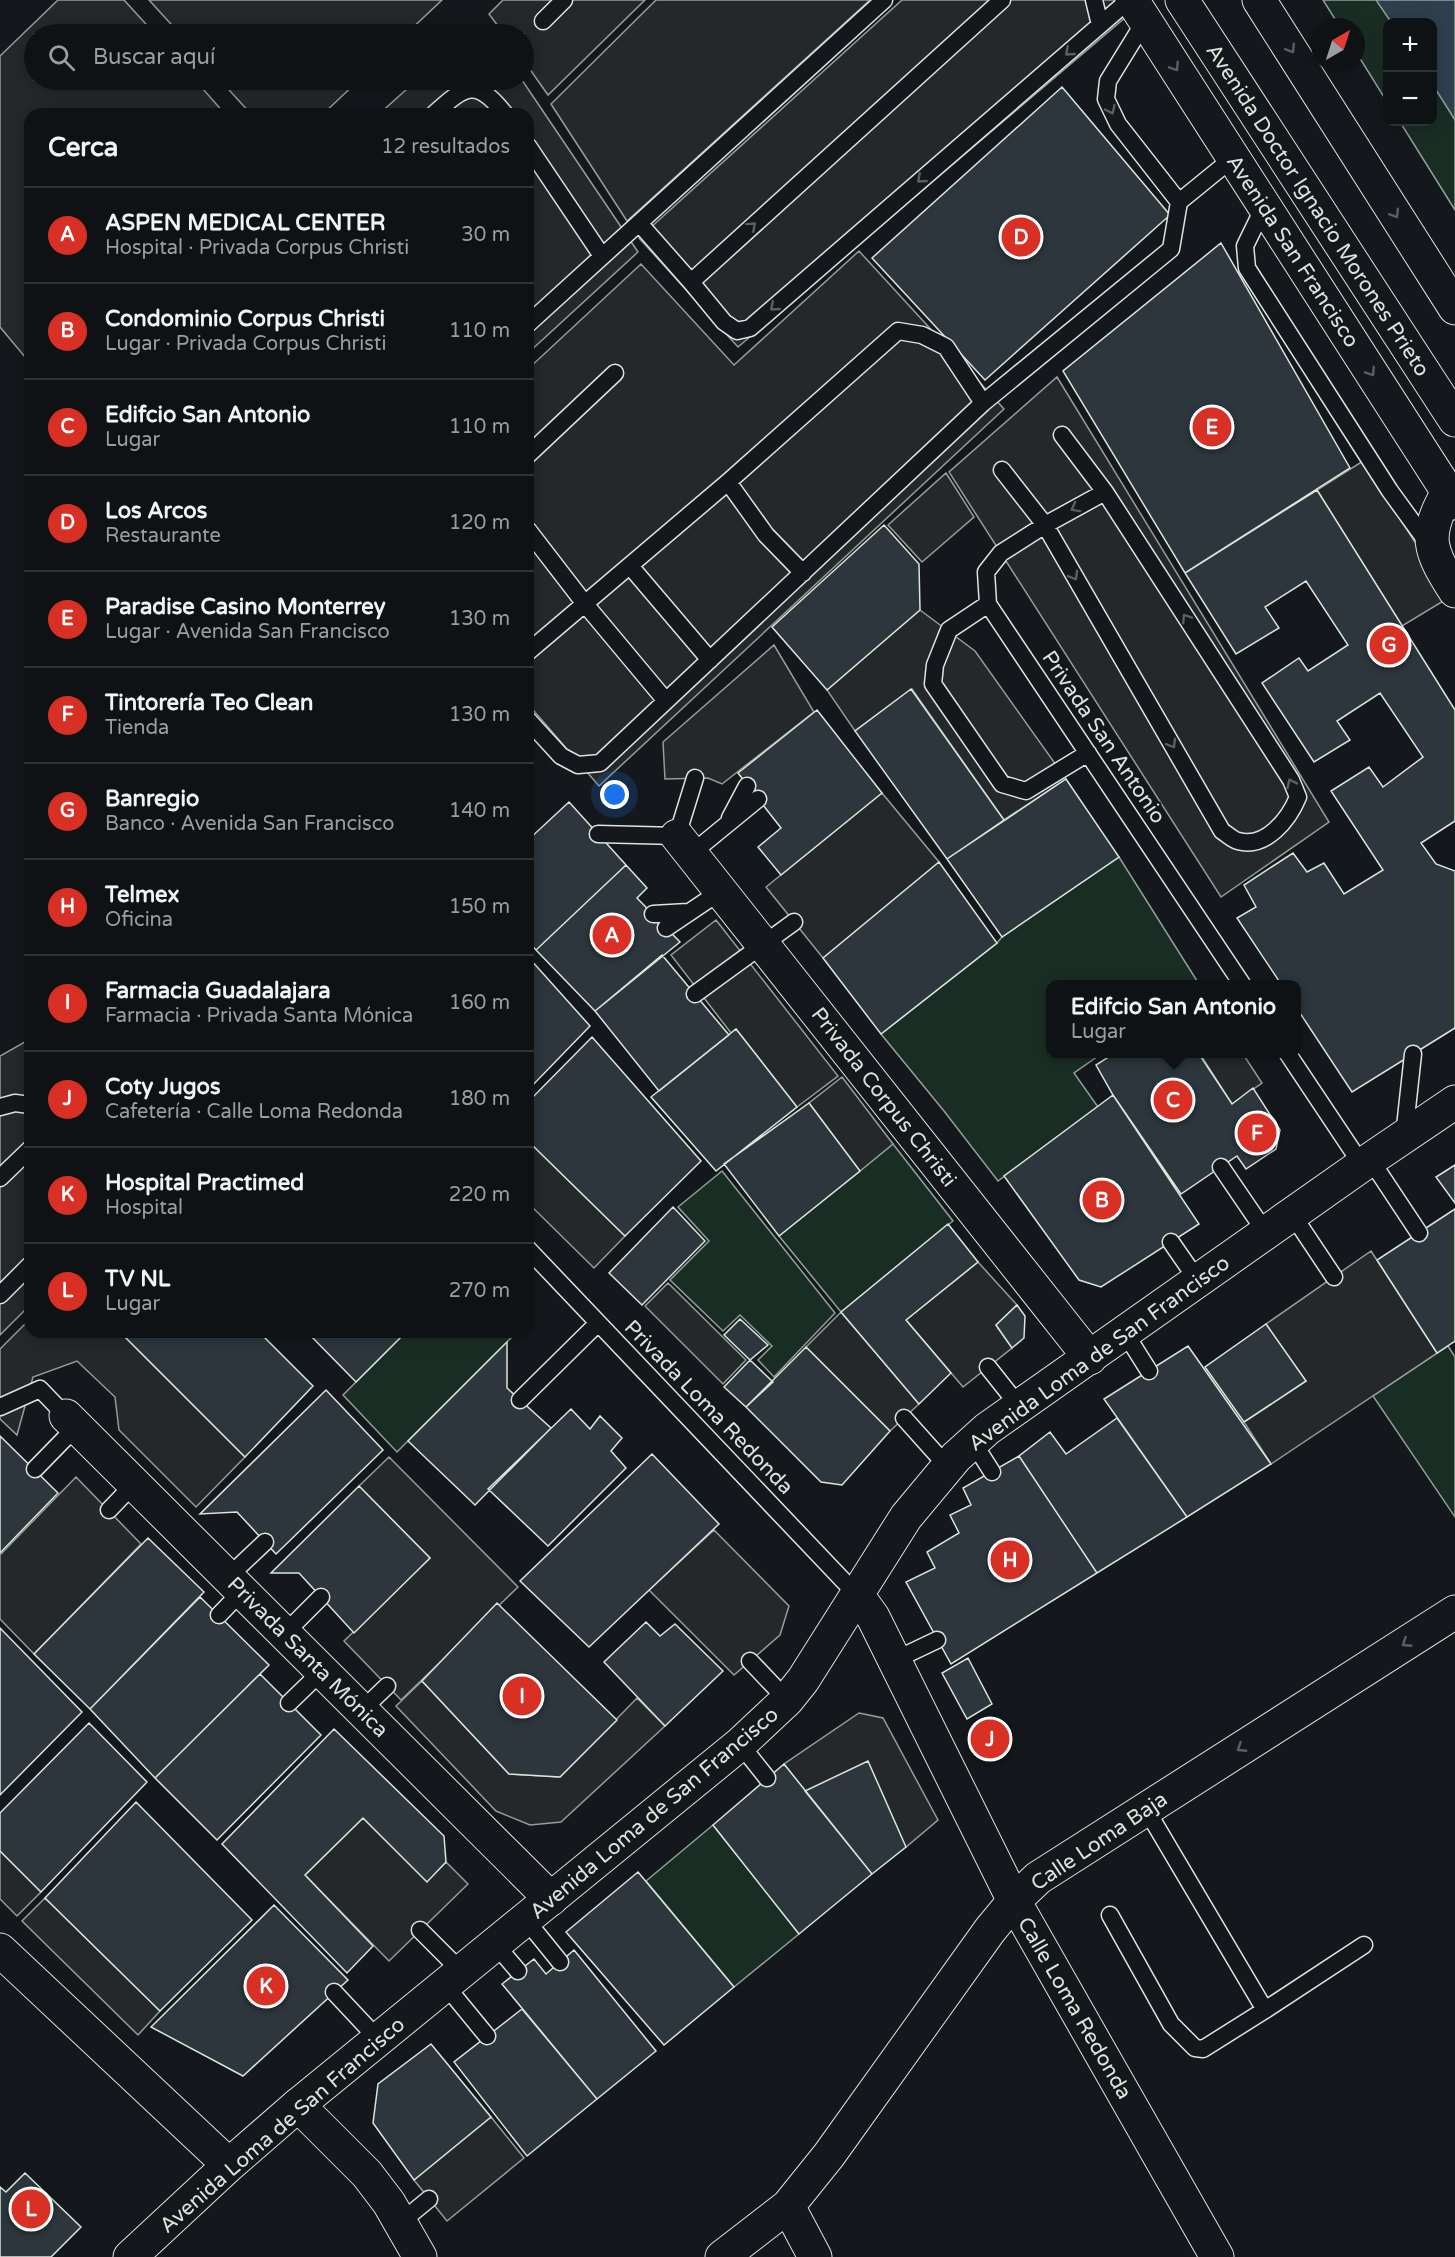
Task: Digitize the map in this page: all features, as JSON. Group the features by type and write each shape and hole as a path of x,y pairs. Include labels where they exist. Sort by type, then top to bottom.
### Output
{"main road":[{"name":"Avenida Doctor Ignacio Morones Prieto","path":"1182,0 1455,420"},
{"path":"1259,0 1455,308"},
{"name":"Avenida San Francisco","path":"1135,7 1451,497"},
{"path":"1451,497 1436,513 1431,547 1455,591"},
{"name":"Privada Corpus Christi","path":"685,844 1090,1358"},
{"name":"Avenida Loma de San Francisco","path":"130,2257 229,2165 298,2105 740,1744 787,1700 803,1680 906,1517 947,1466 973,1442 1019,1406 1455,1102"},
{"name":"Privada Santa Mónica","path":"71,1421 551,1899"},
{"name":"Calle Loma Redonda","path":"857,1595 873,1617 1014,1901 1217,2257"},
{"name":"Calle Loma Baja","path":"722,2257 788,2206 829,2155 978,1946 1014,1901 1038,1878 1455,1612"},
{"path":"0,1950 229,2165"},
{"path":"298,2105 367,2174 401,2222 420,2257"},
{"path":"788,2206 815,2257"}],"lane":[{"path":"543,21 564,0"},
{"path":"534,318 884,0"},
{"path":"691,282 1002,0"},
{"path":"1094,0 1100,25"},
{"path":"639,223 724,322 737,331 750,327 1100,25 1135,7"},
{"path":"1135,7 1108,81 1106,99 1118,124 1179,202"},
{"path":"441,108 456,94 469,90"},
{"path":"481,90 491,96 500,108"},
{"path":"534,155 602,256"},
{"path":"534,727 561,756 578,765 600,763 983,403 1171,249 1179,202 1233,158"},
{"path":"1264,207 1245,246 1247,268 1390,491 1431,547"},
{"path":"534,647 728,482 898,331 922,335 946,347 983,403"},
{"path":"534,449 615,373"},
{"path":"1002,470 1045,525 1222,831 1238,841 1254,842 1278,829 1292,812 1298,796 1291,780 1105,492 1062,435"},
{"path":"728,482 765,535 802,573"},
{"path":"1088,753 1026,791 1002,784 933,684 935,665 949,630 988,604 986,572 1001,553 1045,525 1105,492"},
{"path":"534,538 585,604 666,701"},
{"path":"630,566 710,660"},
{"name":"Privada San Antonio","path":"988,604 1236,980"},
{"path":"685,844 695,778"},
{"path":"598,834 685,844 727,824 753,792"},
{"path":"666,928 721,891"},
{"path":"653,914 689,912"},
{"path":"694,994 794,922"},
{"path":"1404,1137 1413,1054"},
{"path":"1292,1058 1419,1233"},
{"path":"0,1107 15,1103 24,1104"},
{"path":"0,1178 24,1155"},
{"path":"1221,1167 1334,1277"},
{"path":"1171,1242 1198,1281"},
{"name":"Privada Loma Redonda","path":"534,1255 857,1595"},
{"path":"0,1295 24,1271"},
{"path":"520,1400 598,1323"},
{"path":"1125,1333 1149,1371"},
{"path":"988,1367 1019,1406"},
{"path":"0,1407 40,1389 71,1421 34,1469"},
{"path":"904,1418 947,1466"},
{"path":"973,1442 992,1472"},
{"path":"109,1510 134,1484"},
{"path":"219,1615 235,1584 265,1542"},
{"path":"285,1633 321,1597"},
{"path":"895,1660 937,1640"},
{"path":"750,1661 787,1700"},
{"path":"289,1703 322,1671"},
{"path":"362,1710 387,1686"},
{"path":"740,1744 767,1778"},
{"path":"1146,1809 1265,2010"},
{"path":"1110,1915 1171,2024 1195,2048 1203,2049 1364,1945"},
{"path":"526,1920 560,1962"},
{"path":"420,1930 454,1979 488,2036"},
{"path":"496,1945 518,1971"},
{"path":"334,1992 379,2040"},
{"path":"401,2222 429,2199"}],"green space":[{"path":"1323,0 1455,0 1455,210 1402,126 1437,126 1437,18 1383,18 1383,96 1365,67 1365,18 1334,18"},
{"path":"1119,857 1196,980 1046,980 1046,1058 1095,1058 1074,1073 1098,1107 998,1181 881,1034 1002,937"},
{"path":"893,1144 953,1221 841,1312 779,1236"},
{"path":"722,1171 835,1313 774,1377 758,1360 772,1346 740,1315 723,1331 670,1280 709,1241 678,1207"},
{"path":"400,1338 511,1338 397,1452 343,1395"},
{"path":"1448,1346 1455,1357 1455,1517 1373,1396"},
{"path":"713,1825 799,1934 734,1987 646,1881"}],"shaded area":[{"path":"58,0 124,0 146,24 33,24"},
{"path":"149,0 442,0 417,24 171,24"},
{"path":"503,0 645,0 548,95 534,75 534,24 496,24 489,14"},
{"path":"656,0 870,0 627,221 551,104"},
{"path":"902,0 1118,0 1127,16 738,347 639,238"},
{"path":"24,33 24,90 204,90 220,108 24,108 24,356 0,327 0,56"},
{"path":"229,90 348,90 329,108 246,108"},
{"path":"406,90 529,90 638,252 534,347 534,108 386,108"},
{"path":"859,251 1004,409 599,786 534,711 534,363 641,264 734,365"},
{"path":"1057,377 1329,822 1221,897 949,472"},
{"path":"1363,461 1450,597 1402,626 1317,490"},
{"path":"946,473 974,517 922,562 888,525"},
{"path":"920,610 975,651 1066,779 1004,820 912,689 855,731 827,690"},
{"path":"774,645 814,712 722,784 708,778 665,779 663,742"},
{"path":"882,793 939,862 823,958 766,887"},
{"path":"716,920 838,1076 797,1107 736,1029 731,1033 671,955"},
{"path":"24,1042 24,1311 0,1335 0,1056"},
{"path":"1203,1058 1246,1058 1262,1083 1232,1104"},
{"path":"842,1077 893,1144 860,1171 809,1103"},
{"path":"534,1147 625,1236 594,1268 534,1209"},
{"path":"1371,1251 1437,1353 1271,1464 1244,1422 1306,1381 1266,1324"},
{"path":"978,1262 1017,1305 996,1325 1012,1348 963,1387 906,1320"},
{"path":"668,1283 746,1360 723,1384 645,1306"},
{"path":"841,1312 919,1404 890,1431 806,1347"},
{"path":"24,1325 24,1338 126,1338 245,1457 196,1507 119,1430 115,1397 77,1361 33,1377 17,1435 0,1419 0,1349"},
{"path":"389,1457 518,1587 401,1700 344,1641 430,1558 359,1486"},
{"path":"76,1477 141,1544 34,1654 0,1619 0,1555"},
{"path":"714,1530 789,1606 780,1635 734,1675 649,1590"},
{"path":"422,1681 509,1774 560,1777 637,1698 665,1726 561,1822 530,1825 496,1811 396,1706"},
{"path":"859,1713 883,1718 938,1820 906,1847 805,1791 784,1764"},
{"path":"363,1818 427,1881 446,1862 468,1884 389,1961 305,1875"},
{"path":"0,1851 41,1892 17,1916 0,1899"},
{"path":"45,1898 160,2011 138,2035 22,1921"},
{"path":"491,2117 524,2158 447,2221 414,2180"}],"water":[{"path":"1376,0 1455,0 1455,120 1437,91 1437,18 1388,18"}],"building":[{"path":"1062,87 1170,215 985,380 872,258"},
{"path":"1221,243 1350,468 1185,573 1063,371"},
{"path":"1317,490 1455,710 1455,821 1421,843 1436,864 1455,871 1455,1028 1352,1092 1301,1015 1301,980 1278,980 1237,918 1256,907 1244,885 1293,853 1307,872 1324,863 1344,894 1383,870 1331,791 1369,767 1383,787 1423,757 1380,693 1337,721 1350,740 1314,762 1262,683 1299,658 1308,671 1348,645 1306,581 1265,607 1279,628 1236,654 1185,573"},
{"path":"884,525 919,564 920,610 827,690 772,627"},
{"path":"911,689 1004,820 947,859 855,731"},
{"path":"817,710 882,793 781,875 758,847 781,828 738,773"},
{"path":"1066,779 1119,857 1002,937 947,859"},
{"path":"569,802 626,865 536,950 534,948 534,834"},
{"path":"939,862 997,943 881,1034 823,958"},
{"path":"626,865 647,888 637,898 680,942 595,1011 536,950"},
{"path":"662,955 729,1035 659,1091 595,1011"},
{"path":"534,963 590,1026 534,1084"},
{"path":"736,1029 797,1107 716,1171 651,1097"},
{"path":"592,1037 701,1161 625,1236 534,1147 534,1096"},
{"path":"1107,1058 1202,1058 1232,1104 1253,1088 1280,1130 1276,1149 1246,1169 1237,1156 1181,1194 1113,1095 1096,1065"},
{"path":"1113,1095 1199,1224 1101,1287 1079,1280 1004,1176"},
{"path":"809,1103 860,1171 779,1236 724,1164"},
{"path":"1455,1165 1455,1203 1436,1177"},
{"path":"673,1207 705,1241 642,1305 609,1273"},
{"path":"1455,1209 1455,1341 1437,1353 1377,1260"},
{"path":"948,1224 978,1262 906,1320 951,1373 919,1404 841,1312"},
{"path":"1017,1305 1025,1316 1024,1338 1012,1348 996,1325"},
{"path":"740,1319 768,1345 750,1360 724,1335"},
{"path":"1266,1324 1306,1381 1244,1422 1205,1367"},
{"path":"126,1338 265,1338 313,1386 245,1457"},
{"path":"313,1338 400,1338 356,1382"},
{"path":"507,1342 507,1388 551,1428 475,1505 408,1441"},
{"path":"1188,1346 1271,1464 1187,1517 1104,1399"},
{"path":"806,1347 890,1431 842,1485 821,1482 746,1407"},
{"path":"750,1360 773,1382 746,1407 724,1387"},
{"path":"326,1390 383,1450 276,1554 237,1512 200,1514"},
{"path":"571,1409 590,1429 600,1416 622,1438 611,1451 626,1468 548,1546 488,1489"},
{"path":"1117,1418 1187,1517 1097,1573 1019,1456 1050,1432 1066,1454"},
{"path":"0,1436 58,1493 0,1553"},
{"path":"652,1454 719,1524 589,1647 520,1581"},
{"path":"1019,1456 1097,1573 951,1664 906,1582 935,1568 927,1552 959,1533 950,1515 971,1505 963,1488"},
{"path":"359,1486 430,1558 354,1633 299,1573 271,1573"},
{"path":"148,1538 204,1592 90,1709 34,1654"},
{"path":"200,1597 269,1665 155,1778 90,1709"},
{"path":"497,1603 617,1720 560,1777 509,1774 422,1681"},
{"path":"646,1622 660,1636 675,1624 723,1671 665,1726 604,1662"},
{"path":"0,1628 82,1712 0,1795"},
{"path":"968,1658 992,1704 967,1719 942,1673"},
{"path":"260,1674 321,1735 217,1840 155,1778"},
{"path":"89,1723 147,1782 41,1892 0,1851 0,1813"},
{"path":"334,1729 444,1836 446,1862 427,1882 363,1818 305,1875 373,1946 347,1973 222,1844"},
{"path":"868,1761 906,1847 872,1874 805,1791"},
{"path":"784,1764 872,1874 799,1934 713,1825"},
{"path":"136,1802 252,1920 160,2011 45,1898"},
{"path":"638,1872 734,1987 664,2045 566,1932"},
{"path":"274,1905 348,1980 243,2076 151,2027"},
{"path":"574,1950 656,2051 597,2099 502,1984 534,1959 546,1974"},
{"path":"522,2009 597,2099 527,2156 454,2062"},
{"path":"431,2044 491,2117 414,2180 373,2123 378,2084"},
{"path":"25,2173 81,2227 51,2257 0,2257 0,2187 6,2192"}],"place":[{"name":"Los Arcos","path":"1021,237"},
{"name":"Paradise Casino Monterrey","path":"1212,427"},
{"name":"Banregio","path":"1389,645"},
{"name":"ASPEN MEDICAL CENTER","path":"612,935"},
{"name":"Edifcio San Antonio","path":"1173,1100"},
{"name":"Tintorería Teo Clean","path":"1257,1133"},
{"name":"Condominio Corpus Christi","path":"1102,1200"},
{"name":"Telmex","path":"1010,1560"},
{"name":"Farmacia Guadalajara","path":"522,1696"},
{"name":"Coty Jugos","path":"990,1739"},
{"name":"Hospital Practimed","path":"266,1986"},
{"name":"TV NL","path":"31,2209"}]}
